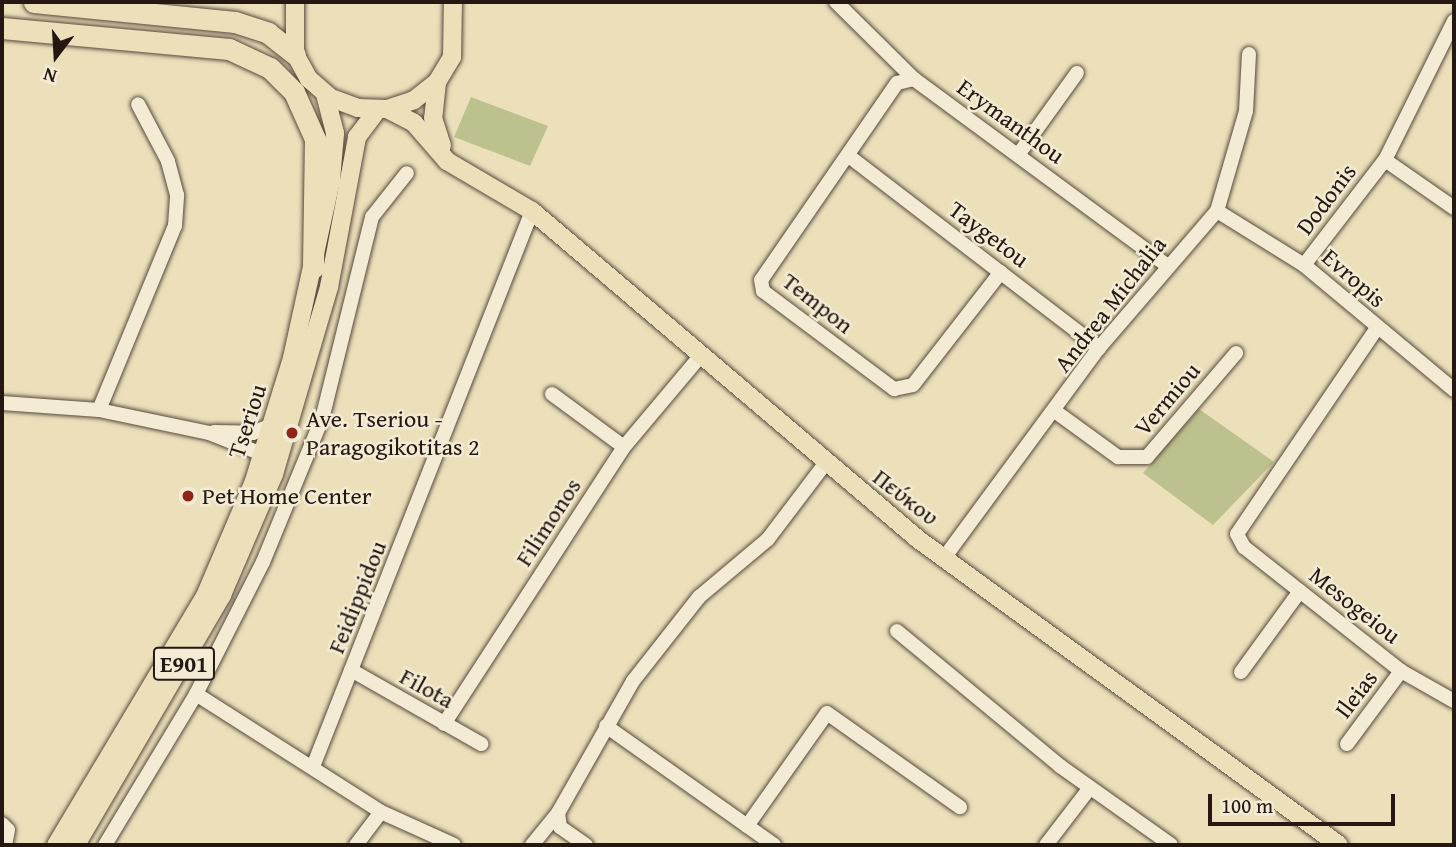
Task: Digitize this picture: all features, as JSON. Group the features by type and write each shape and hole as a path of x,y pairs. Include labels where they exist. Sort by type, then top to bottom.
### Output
{"highway":[{"path":"34,2 235,22 268,33 295,54"},
{"path":"2,28 219,48 270,68 294,92 315,139 313,268"}],"main road":[{"path":"295,2 295,54 325,94"},
{"path":"382,109 414,100 437,82 452,57 457,29 453,2"},
{"name":"Πεύκου","path":"437,82 434,127 459,169"},
{"name":"Πεύκου","path":"325,94 358,108 382,109 414,123 459,169 532,211 702,354 825,464 944,558 1339,845"},
{"name":"Tseriou","path":"57,845 205,596 262,454 313,268 336,147 325,94"},
{"name":"Tseriou","path":"76,845 222,596 274,474 329,287 357,137 382,109"}],"street":[{"name":"Erymanthou","path":"836,2 914,79 1168,266"},
{"name":"Dodonis","path":"1304,265 1385,160 1454,21"},
{"name":"Andrea Michalia","path":"944,558 1056,412 1099,348 1217,211 1245,111 1250,54"},
{"path":"1018,155 1077,73"},
{"name":"Tempon","path":"914,79 897,83 850,157 761,281 763,291 894,389 913,385 1002,272"},
{"path":"99,410 175,226 177,195 168,161 138,104"},
{"name":"Taygetou","path":"850,157 1099,348"},
{"path":"1385,160 1454,208"},
{"path":"106,845 196,694 263,562 322,419 372,217 407,173"},
{"name":"Feidippidou","path":"314,764 532,211"},
{"name":"Evropis","path":"1217,211 1304,265 1377,328 1453,387"},
{"name":"Mesogeiou","path":"1377,328 1237,534 1300,591 1401,671 1454,701"},
{"name":"Vermiou","path":"1056,412 1118,457 1147,457 1236,353"},
{"name":"Filimonos","path":"444,724 624,447 702,354"},
{"path":"552,394 624,447"},
{"path":"2,403 99,410 209,433 262,454"},
{"path":"209,433 253,433 272,425"},
{"path":"532,845 558,813 606,726 699,597 768,539 825,464"},
{"path":"1241,672 1300,591"},
{"path":"897,631 1089,789 1171,845"},
{"name":"Filota","path":"351,670 481,744"},
{"name":"Ileias","path":"1347,744 1401,671"},
{"path":"196,694 314,764 382,811 454,845"},
{"path":"747,826 827,713 960,807"},
{"path":"606,726 774,845"},
{"path":"1046,845 1089,789"},
{"path":"356,845 382,811"},
{"path":"558,813 560,827 586,845"},
{"path":"2,824 8,830 5,845"}],"green space":[{"path":"471,97 548,126 530,166 454,137"},
{"path":"1199,409 1274,462 1213,525 1143,473"}],"place":[{"name":"Ave. Tseriou - Paragogikotitas 2","path":"292,433"},
{"name":"Pet Home Center","path":"188,496"}]}
